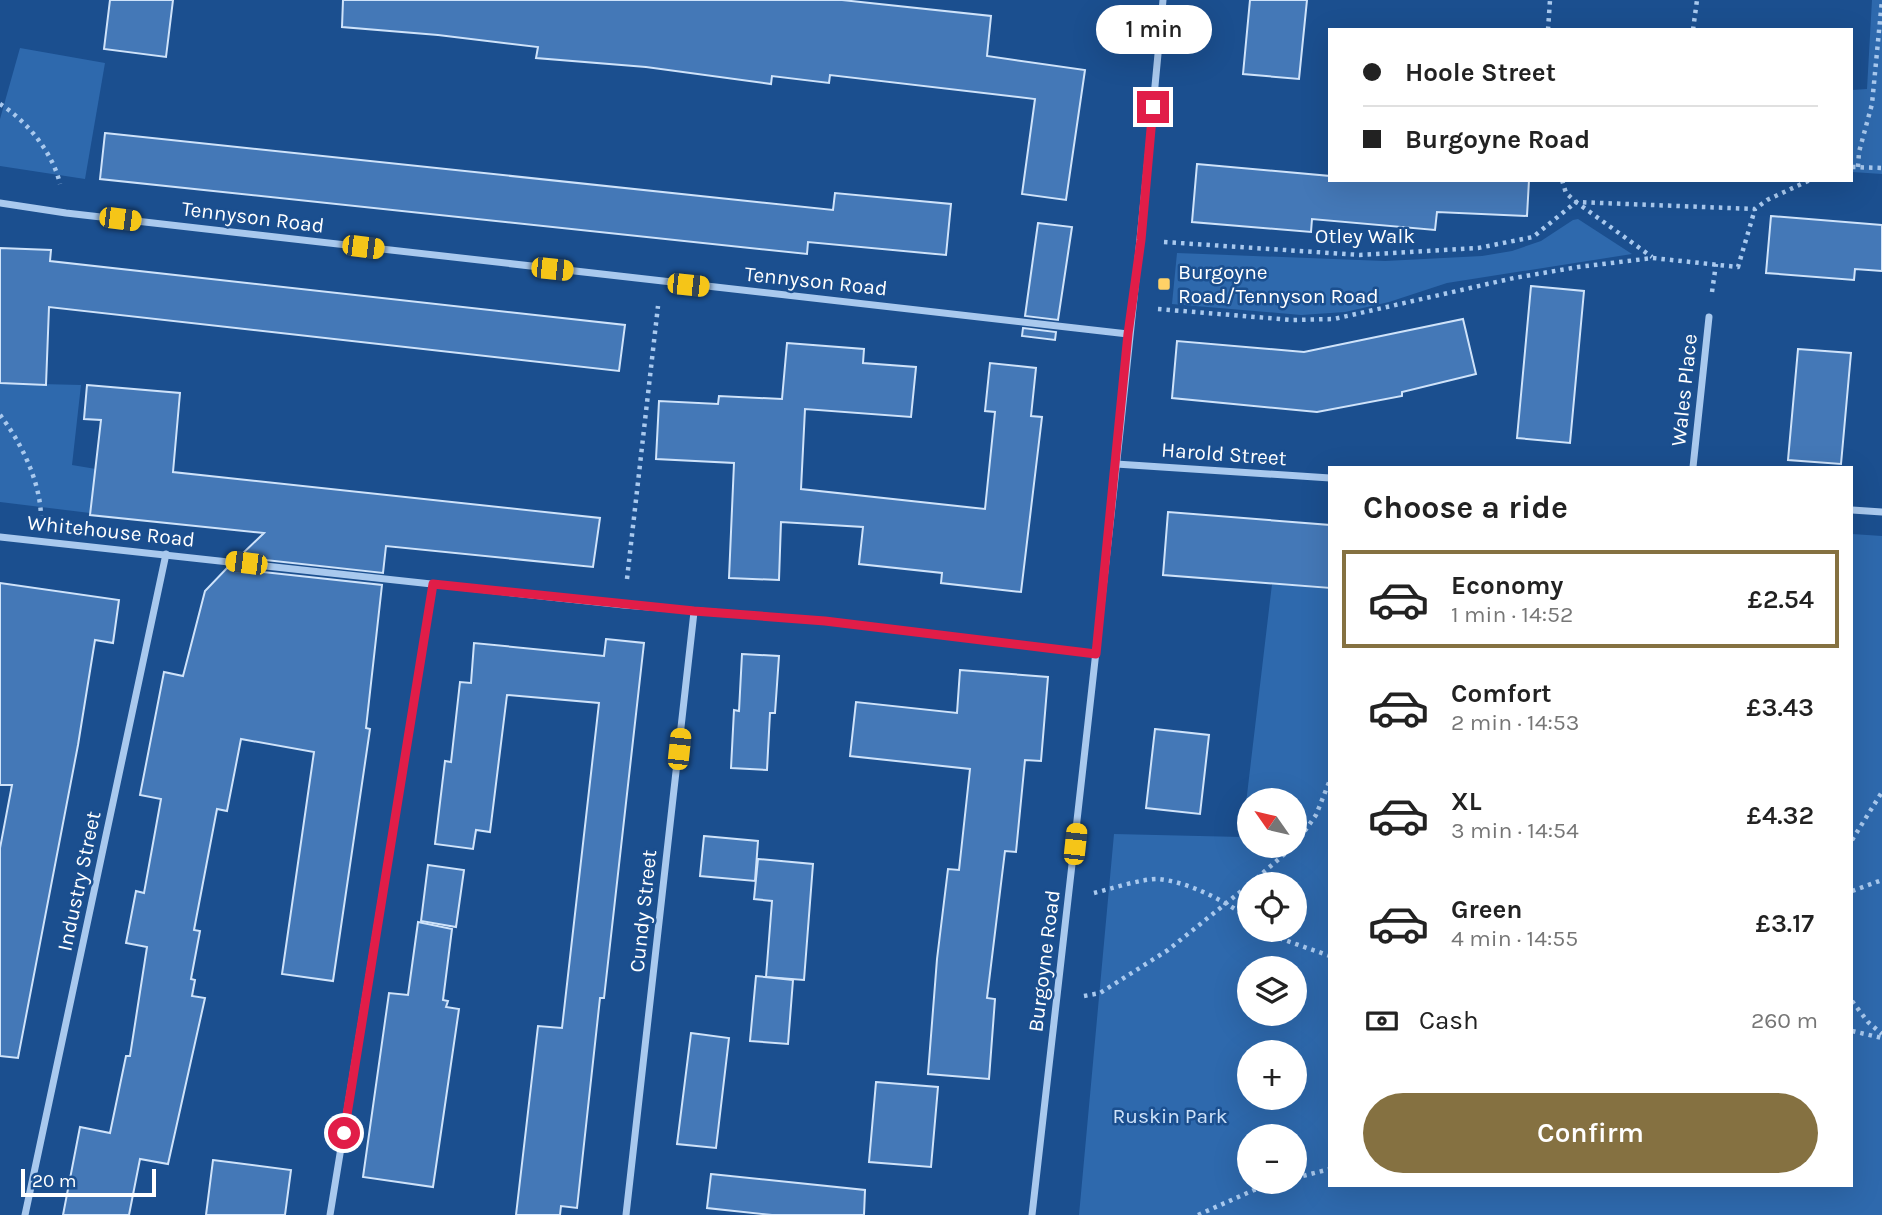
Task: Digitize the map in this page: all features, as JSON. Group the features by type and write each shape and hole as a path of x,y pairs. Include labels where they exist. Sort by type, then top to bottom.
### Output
{"street":[{"name":"Burgoyne Road","path":"1032,1215 1096,654 1128,334 1141,240 1163,0"},
{"name":"Tennyson Road","path":"0,203 660,282 1128,334"},
{"name":"Wales Place","path":"1693,466 1709,317"},
{"name":"Harold Street","path":"1116,464 1328,478"},
{"path":"1853,510 1882,512"},
{"name":"Whitehouse Road","path":"0,537 624,605 825,621 1096,654"},
{"name":"Industry Street","path":"25,1215 166,554"},
{"path":"331,1215 433,584"},
{"name":"Cundy Street","path":"626,1215 694,611"}],"path":[{"path":"1548,28 1550,0"},
{"path":"1693,28 1697,0"},
{"path":"1882,0 1872,104 1855,167 1882,168"},
{"path":"0,104 36,137 57,171 66,213"},
{"path":"1563,182 1566,193 1576,202 1653,258"},
{"path":"1132,306 1292,320 1334,319 1514,278 1578,267 1653,258 1738,267 1755,209 1767,200 1806,182"},
{"name":"Otley Walk","path":"1141,240 1360,255 1478,248 1533,237 1576,202"},
{"path":"1576,202 1755,209"},
{"path":"624,605 660,282"},
{"path":"0,415 17,438 28,462 41,508 41,540"},
{"path":"1307,829 1317,815 1328,785"},
{"path":"1853,838 1882,793"},
{"path":"1264,872 1280,858"},
{"path":"1069,898 1157,879 1189,887 1237,910"},
{"path":"1853,891 1882,880"},
{"path":"1056,1002 1100,993 1168,950 1237,895"},
{"path":"1290,942 1328,955"},
{"path":"1853,1002 1868,1023 1882,1036"},
{"path":"1853,1031 1882,1036"},
{"path":"1307,1175 1328,1169"},
{"path":"1198,1215 1245,1194"}],"green space":[{"path":"1872,0 1882,0 1882,174 1853,172 1853,90 1867,89"},
{"path":"20,48 105,63 85,179 0,166 0,119"},
{"path":"1578,219 1632,254 1447,283 1389,302 1345,312 1301,315 1172,304 1177,253 1385,261 1482,256 1512,251 1541,241"},
{"path":"0,383 81,385 72,465 96,469 90,513 0,502"},
{"name":"Ruskin Park","path":"1853,534 1882,536 1882,1215 1079,1215 1114,834 1237,837 1237,858 1307,858 1307,788 1248,788 1272,584 1328,589 1328,1187 1853,1187"}],"building":[{"path":"110,0 173,0 166,57 104,49"},
{"path":"343,0 842,0 991,16 987,56 1085,70 1066,200 1022,194 1035,99 830,75 829,83 772,76 771,84 646,67 536,58 538,47 342,27"},
{"path":"1250,0 1307,0 1299,79 1243,74"},
{"path":"105,133 833,210 835,193 951,204 946,255 808,242 807,254 100,179"},
{"path":"1197,164 1328,176 1328,182 1529,182 1527,216 1437,212 1435,230 1312,219 1311,232 1192,222"},
{"path":"1771,216 1882,225 1882,271 1855,269 1854,280 1766,273"},
{"path":"1038,223 1072,227 1058,320 1025,316"},
{"path":"0,248 51,250 50,261 625,325 619,371 49,307 46,385 0,383"},
{"path":"1531,286 1584,291 1570,443 1517,438"},
{"path":"1463,319 1476,374 1402,392 1402,396 1317,412 1172,398 1177,341 1304,352"},
{"path":"1023,328 1056,332 1055,340 1022,336"},
{"path":"787,343 864,349 863,363 916,367 911,417 805,409 801,489 985,509 995,412 985,411 990,363 1036,368 1031,416 1042,417 1021,592 941,583 942,573 859,564 863,527 781,522 779,580 729,578 734,463 656,459 659,401 718,404 719,396 782,399"},
{"path":"1798,349 1851,353 1841,464 1788,460"},
{"path":"87,385 180,393 173,472 600,518 593,567 386,546 383,573 239,557 264,533 90,515 101,420 84,419"},
{"path":"1168,512 1328,525 1328,588 1163,575"},
{"path":"227,568 382,585 366,728 370,729 333,981 282,974 314,752 241,739 227,811 217,809 194,930 200,931 191,979 195,980 192,996 205,998 168,1164 140,1159 129,1215 63,1215 80,1127 110,1133 126,1056 130,1056 147,947 126,943 136,891 144,893 161,799 140,795 164,672 183,676 205,591"},
{"path":"0,583 119,600 113,643 95,640 78,745 18,1058 0,1056 0,848 12,785 0,785"},
{"path":"606,639 644,643 577,1208 561,1206 560,1215 516,1215 538,1026 562,1028 599,703 507,695 490,832 476,830 473,849 435,844 445,761 451,762 460,682 471,683 474,643 604,656"},
{"path":"742,654 779,656 775,713 770,713 767,770 731,768 734,710 739,711"},
{"path":"960,670 1048,677 1041,761 1025,760 1016,852 1005,851 987,998 995,999 989,1079 928,1074 937,959 948,869 959,870 970,769 850,756 856,702 957,713"},
{"path":"1155,729 1209,735 1200,814 1146,808"},
{"path":"704,836 758,841 755,881 700,876"},
{"path":"758,859 813,864 804,980 766,977 772,901 754,899"},
{"path":"428,865 464,870 456,927 421,921"},
{"path":"418,922 452,929 443,1000 448,1001 446,1007 459,1009 433,1187 363,1177 389,993 408,995"},
{"path":"756,976 793,980 788,1044 750,1041"},
{"path":"691,1033 729,1038 716,1148 677,1144"},
{"path":"876,1082 938,1087 931,1167 869,1162"},
{"path":"213,1160 291,1170 285,1215 206,1215"},
{"path":"711,1174 865,1190 864,1215 772,1215 707,1208"}],"place":[{"name":"Burgoyne Road/Tennyson Road","path":"1164,284"}],"route":[{"path":"344,1133 433,584 694,611 825,621 1096,654 1153,107"}]}
